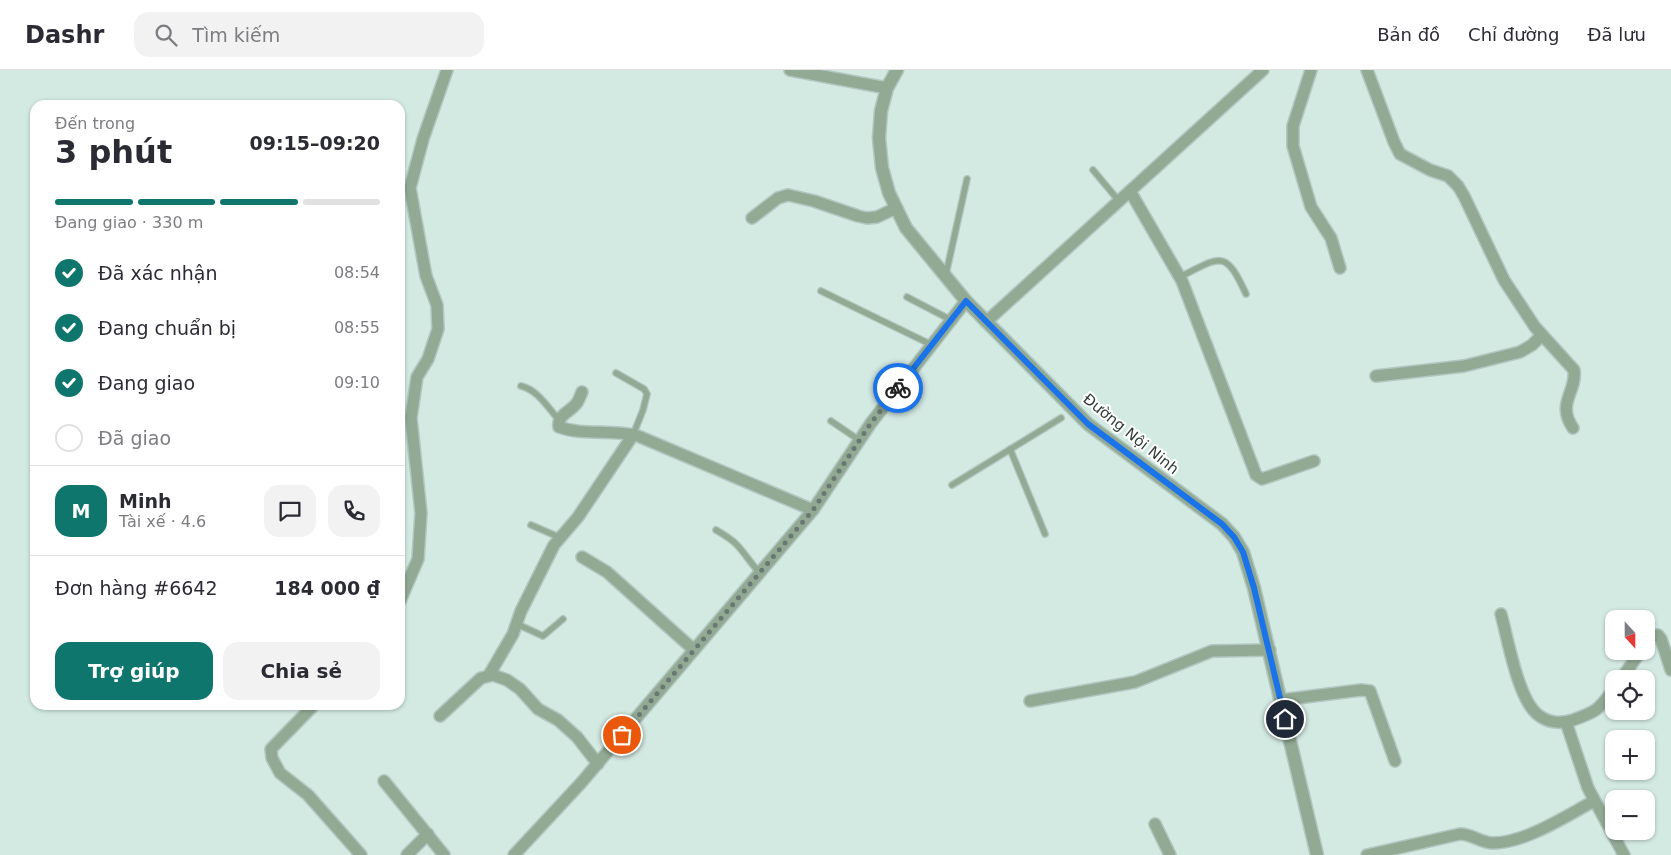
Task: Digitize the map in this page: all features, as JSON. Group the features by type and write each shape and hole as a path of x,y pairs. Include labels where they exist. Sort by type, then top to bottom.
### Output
{"street":[{"path":"405,589 418,559 421,513 412,418 417,377 428,359 438,329 437,305 426,276 410,188 423,139 447,70"},
{"path":"790,70 887,88"},
{"name":"Đường Nội Ninh","path":"897,70 887,88 881,111 879,138 882,168 889,193 906,228 966,301 1067,414 1088,424 1222,524 1234,537 1243,552 1270,650 1315,855"},
{"path":"986,322 1263,70"},
{"path":"1311,70 1293,126 1293,146 1311,207 1330,238 1340,268"},
{"path":"1367,70 1400,154 1430,170 1448,176 1458,186 1504,280 1527,315 1574,370 1575,377 1567,396 1566,407 1568,420 1573,428"},
{"path":"1130,190 1180,277 1256,475 1262,479 1314,461"},
{"path":"752,218 778,198 788,195 814,201 867,218 877,217 896,208"},
{"path":"514,855 598,764 813,510 871,423 966,301"},
{"path":"1376,376 1464,366 1520,352 1532,345 1542,334"},
{"path":"582,392 576,405 559,420 559,427 571,431 633,435 813,510"},
{"path":"489,675 513,634 538,575 561,538 578,517 633,435"},
{"path":"582,557 607,572 694,650"},
{"path":"1501,614 1523,692 1536,714 1554,723 1566,722 1597,710 1605,700"},
{"path":"1655,635 1658,634 1671,670"},
{"path":"1030,701 1135,682 1212,651 1270,650"},
{"path":"440,716 477,680 493,674 507,680 520,689 538,709 558,720 577,737 598,764"},
{"path":"1281,700 1361,690 1370,691 1395,761"},
{"path":"309,710 271,749 272,758 280,773 308,795 361,855"},
{"path":"1566,722 1588,788 1624,855"},
{"path":"384,781 444,855"},
{"path":"1367,855 1411,850 1463,834 1496,844 1530,835 1594,801"},
{"path":"1156,824 1170,855"},
{"path":"407,855 428,834"}],"lane":[{"path":"1093,170 1119,201"},
{"path":"945,276 967,179"},
{"path":"1180,277 1220,259 1226,261 1233,269 1246,294"},
{"path":"821,291 932,344"},
{"path":"907,297 951,320"},
{"path":"616,373 644,389 647,394 633,435"},
{"path":"521,386 530,388 559,420"},
{"path":"952,485 1067,414"},
{"path":"831,421 859,440"},
{"path":"1010,449 1045,534"},
{"path":"531,525 561,538"},
{"path":"716,530 732,540 760,573"},
{"path":"517,624 543,636 563,619"}],"way so far":[{"path":"622,735 813,510 871,423 898,388"}],"route":[{"path":"898,388 966,301 1088,424 1222,524 1234,537 1243,552 1254,588 1285,719"}]}
